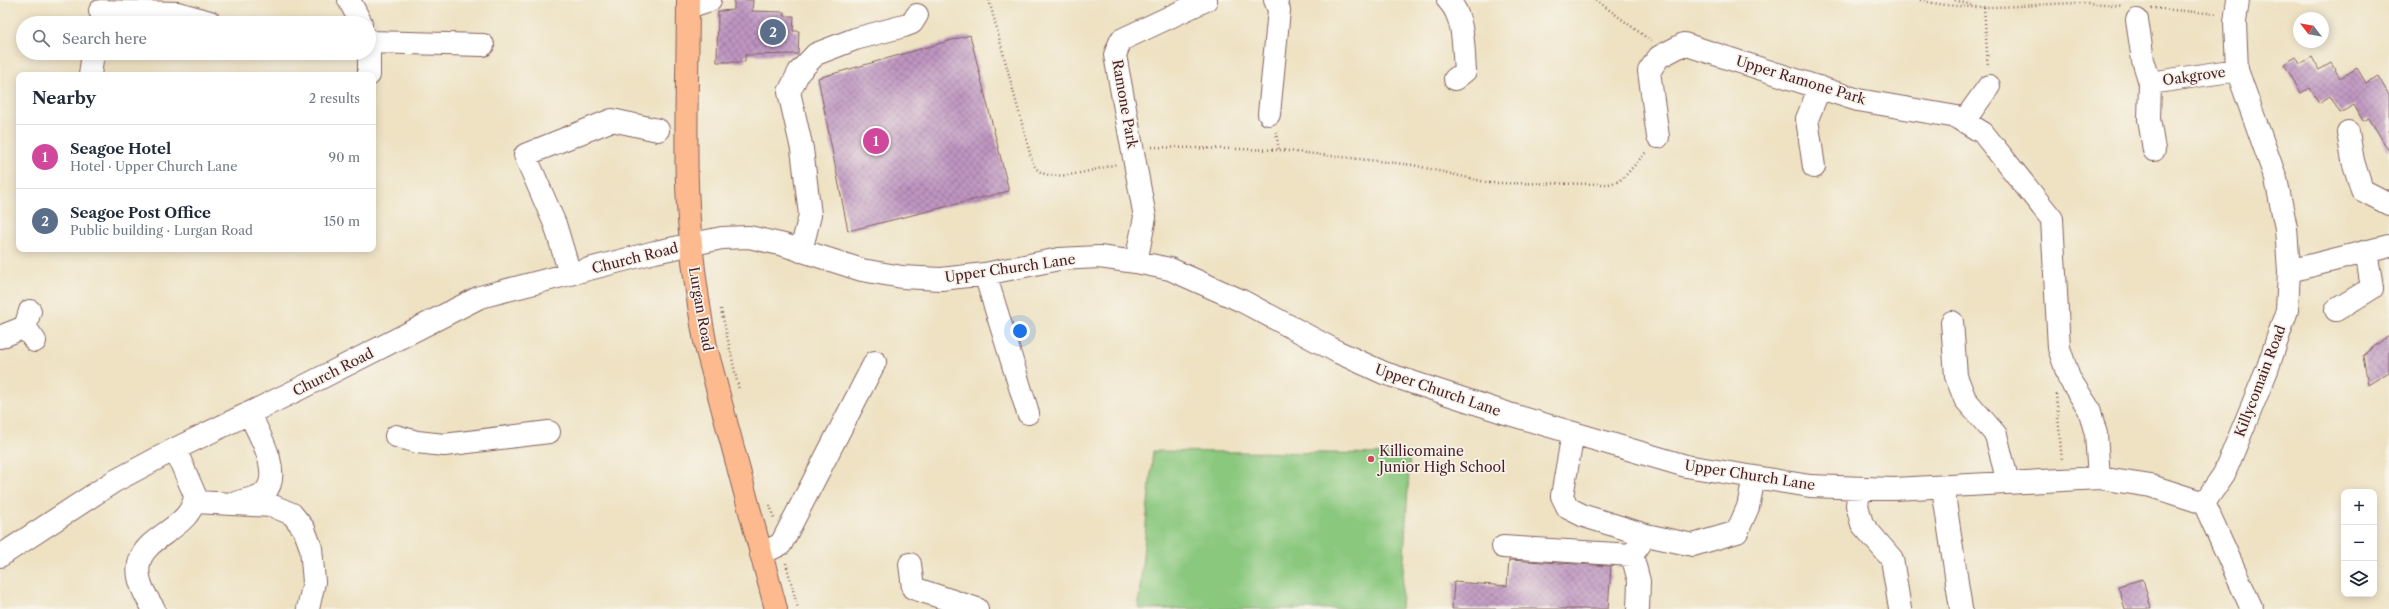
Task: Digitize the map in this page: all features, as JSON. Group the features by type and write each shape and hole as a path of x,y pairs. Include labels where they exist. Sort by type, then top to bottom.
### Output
{"main road":[{"name":"Lurgan Road","path":"688,3 686,161 691,244 698,302 706,347 776,609"}],"street":[{"path":"349,0 357,16"},
{"path":"688,3 710,0"},
{"name":"Ramone Park","path":"1136,262 1145,217 1115,55 1121,40 1206,0"},
{"path":"1270,114 1279,10 1275,0"},
{"path":"1448,0 1452,4 1461,29 1465,71 1455,79"},
{"path":"99,11 178,13 189,16"},
{"name":"Oakgrove","path":"2139,12 2143,60 2150,82 2149,119 2154,150"},
{"name":"Killycomain Road","path":"2204,503 2224,474 2267,370 2287,310 2289,271 2286,228 2276,179 2237,70 2233,12"},
{"path":"801,251 810,215 802,149 789,92 799,72 816,54 856,39 912,23 917,15"},
{"path":"376,41 484,45"},
{"name":"Upper Ramone Park","path":"1658,138 1649,70 1659,57 1684,44 1858,100 1957,117 1983,133 2052,219 2059,348 2069,378 2089,409 2096,434 2099,478"},
{"path":"90,72 92,60"},
{"path":"369,60 369,72"},
{"name":"Oakgrove","path":"2150,82 2237,70"},
{"path":"1964,121 1989,86"},
{"path":"1814,167 1807,119 1820,88"},
{"path":"570,274 556,224 525,155 612,120 658,130"},
{"path":"2348,132 2353,160 2362,190 2389,204"},
{"name":"Upper Church Lane","path":"691,244 722,238 749,237 862,270 902,277 941,279 985,274 1058,259 1099,257 1136,262 1170,269 1203,282 1338,352 1384,373 1573,433 1686,466 1810,486 1860,488 1943,488 2064,479 2099,478 2151,486 2204,503"},
{"name":"Church Road","path":"0,556 113,482 175,449 480,297 691,244"},
{"path":"2289,271 2389,246"},
{"path":"2336,310 2372,288 2366,251"},
{"path":"985,274 1028,413"},
{"path":"1952,322 1956,376 1965,399 1996,435 2008,483"},
{"path":"0,337 30,326"},
{"path":"762,554 781,544 875,362"},
{"path":"232,504 258,496 265,492 270,483 272,470 267,451 249,413"},
{"path":"396,436 417,442 444,445 549,432"},
{"path":"1573,433 1562,496 1568,508 1584,516 1646,535 1693,545 1737,532 1748,507 1754,478"},
{"path":"154,609 142,592 139,581 139,567 144,552 156,538 183,520 195,502 195,495 175,449"},
{"path":"1860,488 1857,505 1862,524 1892,559 1900,609"},
{"path":"1943,488 1961,609"},
{"path":"195,502 273,506 292,514 304,529 311,548 314,582 308,609"},
{"path":"2204,503 2252,609"},
{"path":"1632,555 1646,535"},
{"path":"1503,547 1632,555"},
{"path":"1632,555 1639,581 1638,609"},
{"path":"910,564 913,588 977,609"}],"path":[{"path":"989,0 1029,150 1038,170 1046,175 1058,176 1134,153 1279,150 1413,165 1490,183 1609,184 1619,181 1626,175 1658,138"},
{"path":"1596,0 1668,53"},
{"path":"1920,0 1934,4 1984,7 2086,3 2139,12 2233,12"},
{"path":"1955,0 1977,6"},
{"path":"1984,7 1989,86"},
{"path":"719,303 740,395"},
{"path":"2055,388 2064,479"},
{"path":"768,500 798,609"}],"green space":[{"path":"1153,451 1410,454 1401,609 1138,609"}],"building":[{"path":"734,0 753,0 752,11 784,12 785,16 794,16 793,31 799,31 798,54 745,55 745,62 717,62 718,11 734,10"},
{"path":"970,35 1009,191 848,231 818,78"},
{"path":"2296,57 2300,64 2312,57 2319,70 2331,63 2340,78 2357,68 2366,83 2378,76 2389,95 2389,151 2369,118 2363,121 2354,105 2340,113 2330,96 2319,103 2310,88 2301,93 2284,64"},
{"path":"2389,335 2389,372 2368,385 2363,355"},
{"path":"1509,560 1611,566 1608,609 1452,609 1454,582 1507,586"},
{"path":"2143,579 2151,609 2125,609 2118,586"}],"place":[{"name":"Seagoe Post Office","path":"773,32"},
{"name":"Seagoe Hotel","path":"876,141"},
{"name":"Killicomaine Junior High School","path":"1371,459"}]}
